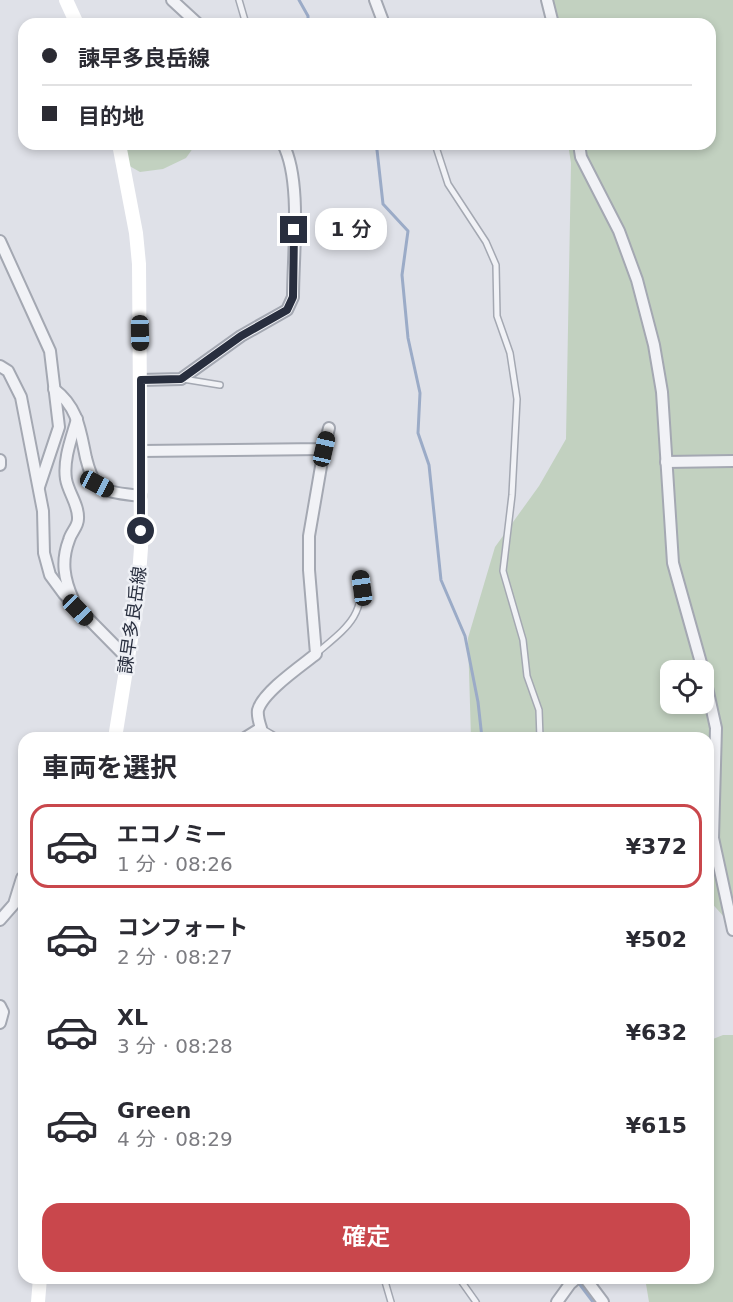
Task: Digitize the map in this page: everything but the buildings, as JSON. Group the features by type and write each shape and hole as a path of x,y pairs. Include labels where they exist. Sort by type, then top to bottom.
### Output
{"main road":[{"path":"66,0 74,18"},
{"name":"諫早多良岳線","path":"116,732 137,602 141,496 138,254 119,150"},
{"path":"38,1302 40,1284"}],"street":[{"path":"172,0 192,18"},
{"path":"375,0 382,18"},
{"path":"547,0 552,18"},
{"path":"141,380 181,379 241,336 287,310 293,297 294,185 286,150"},
{"path":"580,150 581,157 619,231 637,280 654,345 662,392 674,563 700,660"},
{"path":"0,241 50,351 59,427 39,489"},
{"path":"0,366 8,371 21,397 43,511 44,553 50,575 78,610 128,659"},
{"path":"54,389 66,398 77,418 89,469 97,484 110,491 141,496"},
{"path":"77,418 67,457 65,476 78,515 78,523 69,538 65,553 64,577 78,610"},
{"path":"255,732 261,728 257,716 259,707 268,694 316,654 309,570 309,536 329,428"},
{"path":"141,451 324,449"},
{"path":"0,460 0,465"},
{"path":"666,462 733,461"},
{"path":"713,714 716,728 714,783"},
{"path":"714,847 733,930"},
{"path":"0,920 14,904 18,891"},
{"path":"0,1006 3,1012 0,1023"},
{"path":"557,1302 572,1284"},
{"path":"590,1284 603,1302"}],"lane":[{"path":"239,0 244,18"},
{"path":"437,150 448,184 486,242 496,265 497,316 510,353 517,399 512,495 503,572 523,640 527,676 539,710 540,732"},
{"path":"181,379 220,384"},
{"path":"316,654 346,628 357,614 361,600 360,574"},
{"path":"261,728 268,732"},
{"path":"386,1284 391,1302"},
{"path":"463,1284 476,1302"}],"green space":[{"path":"553,0 733,0 733,927 714,906 714,732 471,732 468,638 495,547 539,486 566,439 571,163 569,150 716,150 716,18 554,18"},
{"path":"122,150 192,150 186,158 163,169 140,172 126,164"},
{"path":"723,1035 733,1035 733,1302 649,1302 646,1284 714,1284 714,1039"}],"waterway":[{"path":"299,0 308,18"},
{"path":"377,150 383,204 408,231 402,275 408,338 420,393 418,433 429,465 441,580 465,636 481,732"},
{"path":"580,1284 593,1302"}],"route":[{"path":"141,531 141,380 181,379 241,336 287,310 293,297 294,230"}]}
